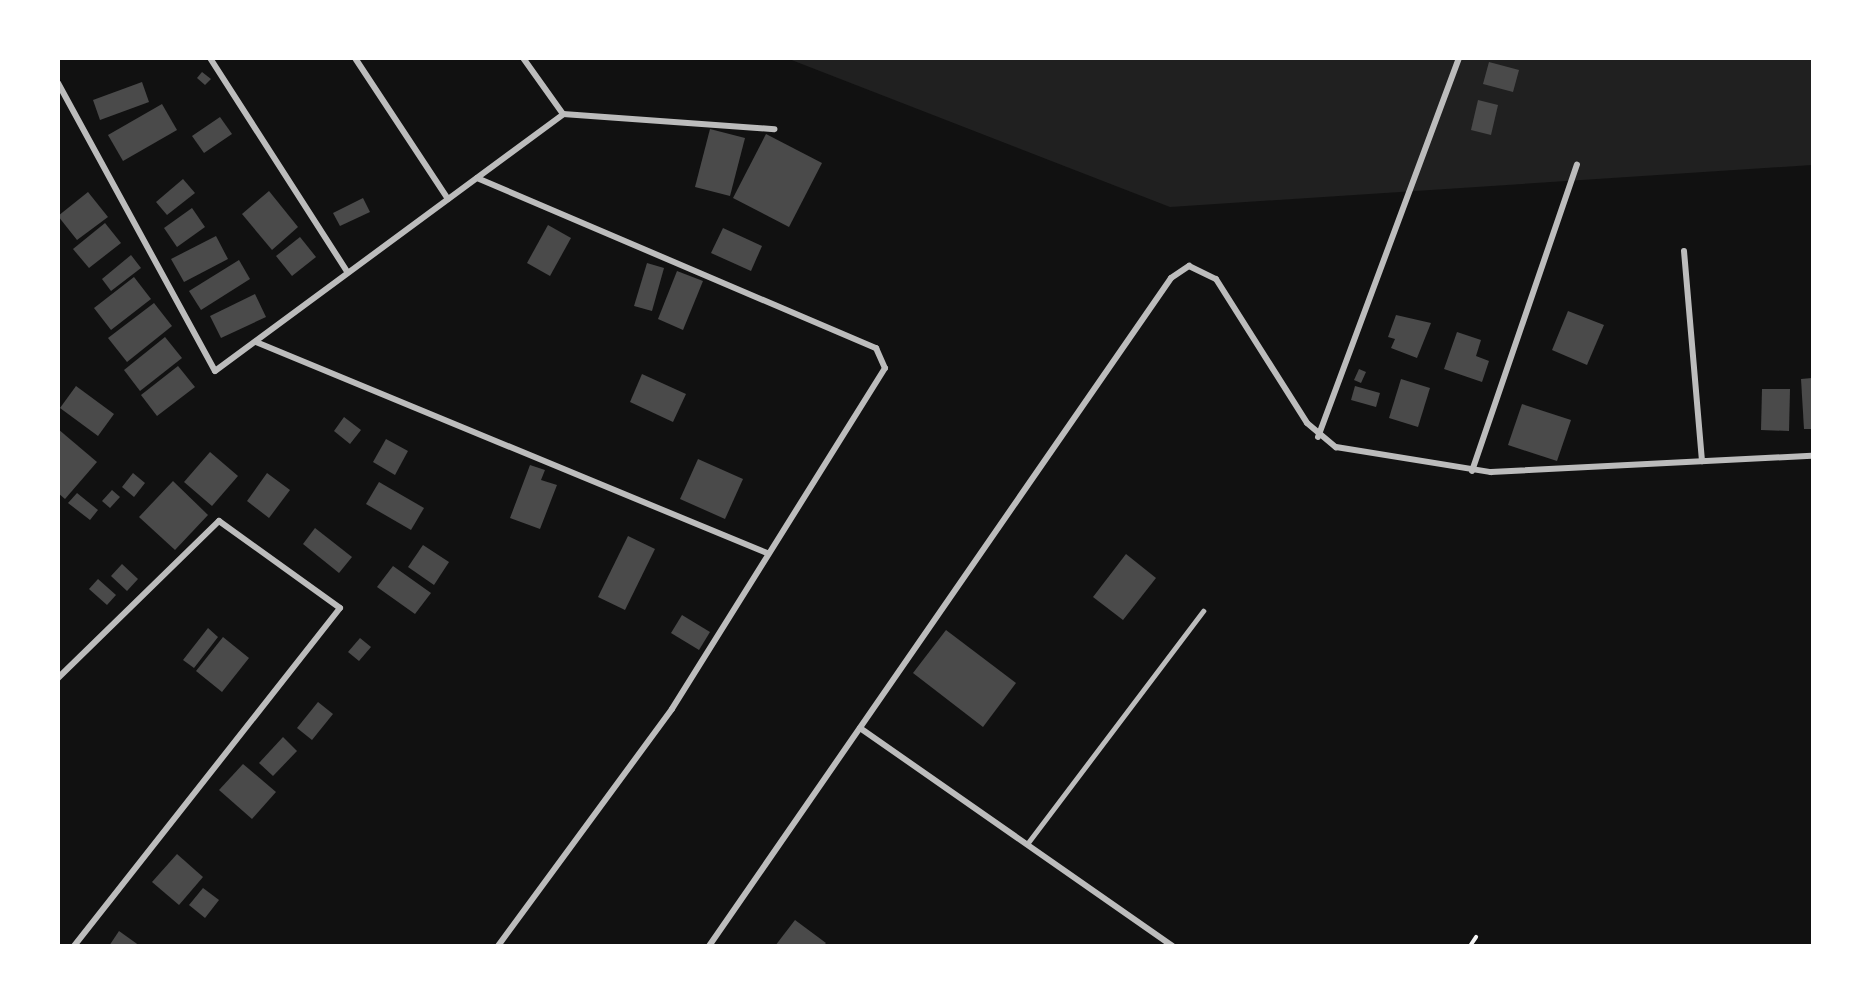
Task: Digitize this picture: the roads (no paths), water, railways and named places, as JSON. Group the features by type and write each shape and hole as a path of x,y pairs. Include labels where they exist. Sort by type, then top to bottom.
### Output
{"street":[{"path":"210,58 348,273"},
{"path":"355,58 448,199"},
{"path":"523,58 563,114"},
{"path":"1318,437 1459,58"},
{"path":"58,83 215,371 563,114 774,129"},
{"path":"1472,471 1577,164"},
{"path":"477,178 876,348 884,358 885,368 767,553 672,709 498,945"},
{"path":"1684,251 1702,460"},
{"path":"709,945 1179,271 1189,267 1216,279 1318,437 1336,447 1472,471 1812,456"},
{"path":"255,342 767,553"},
{"path":"58,678 219,520 340,608 74,945"},
{"path":"860,728 1173,945"}],"lane":[{"path":"1027,844 1203,611"}]}
